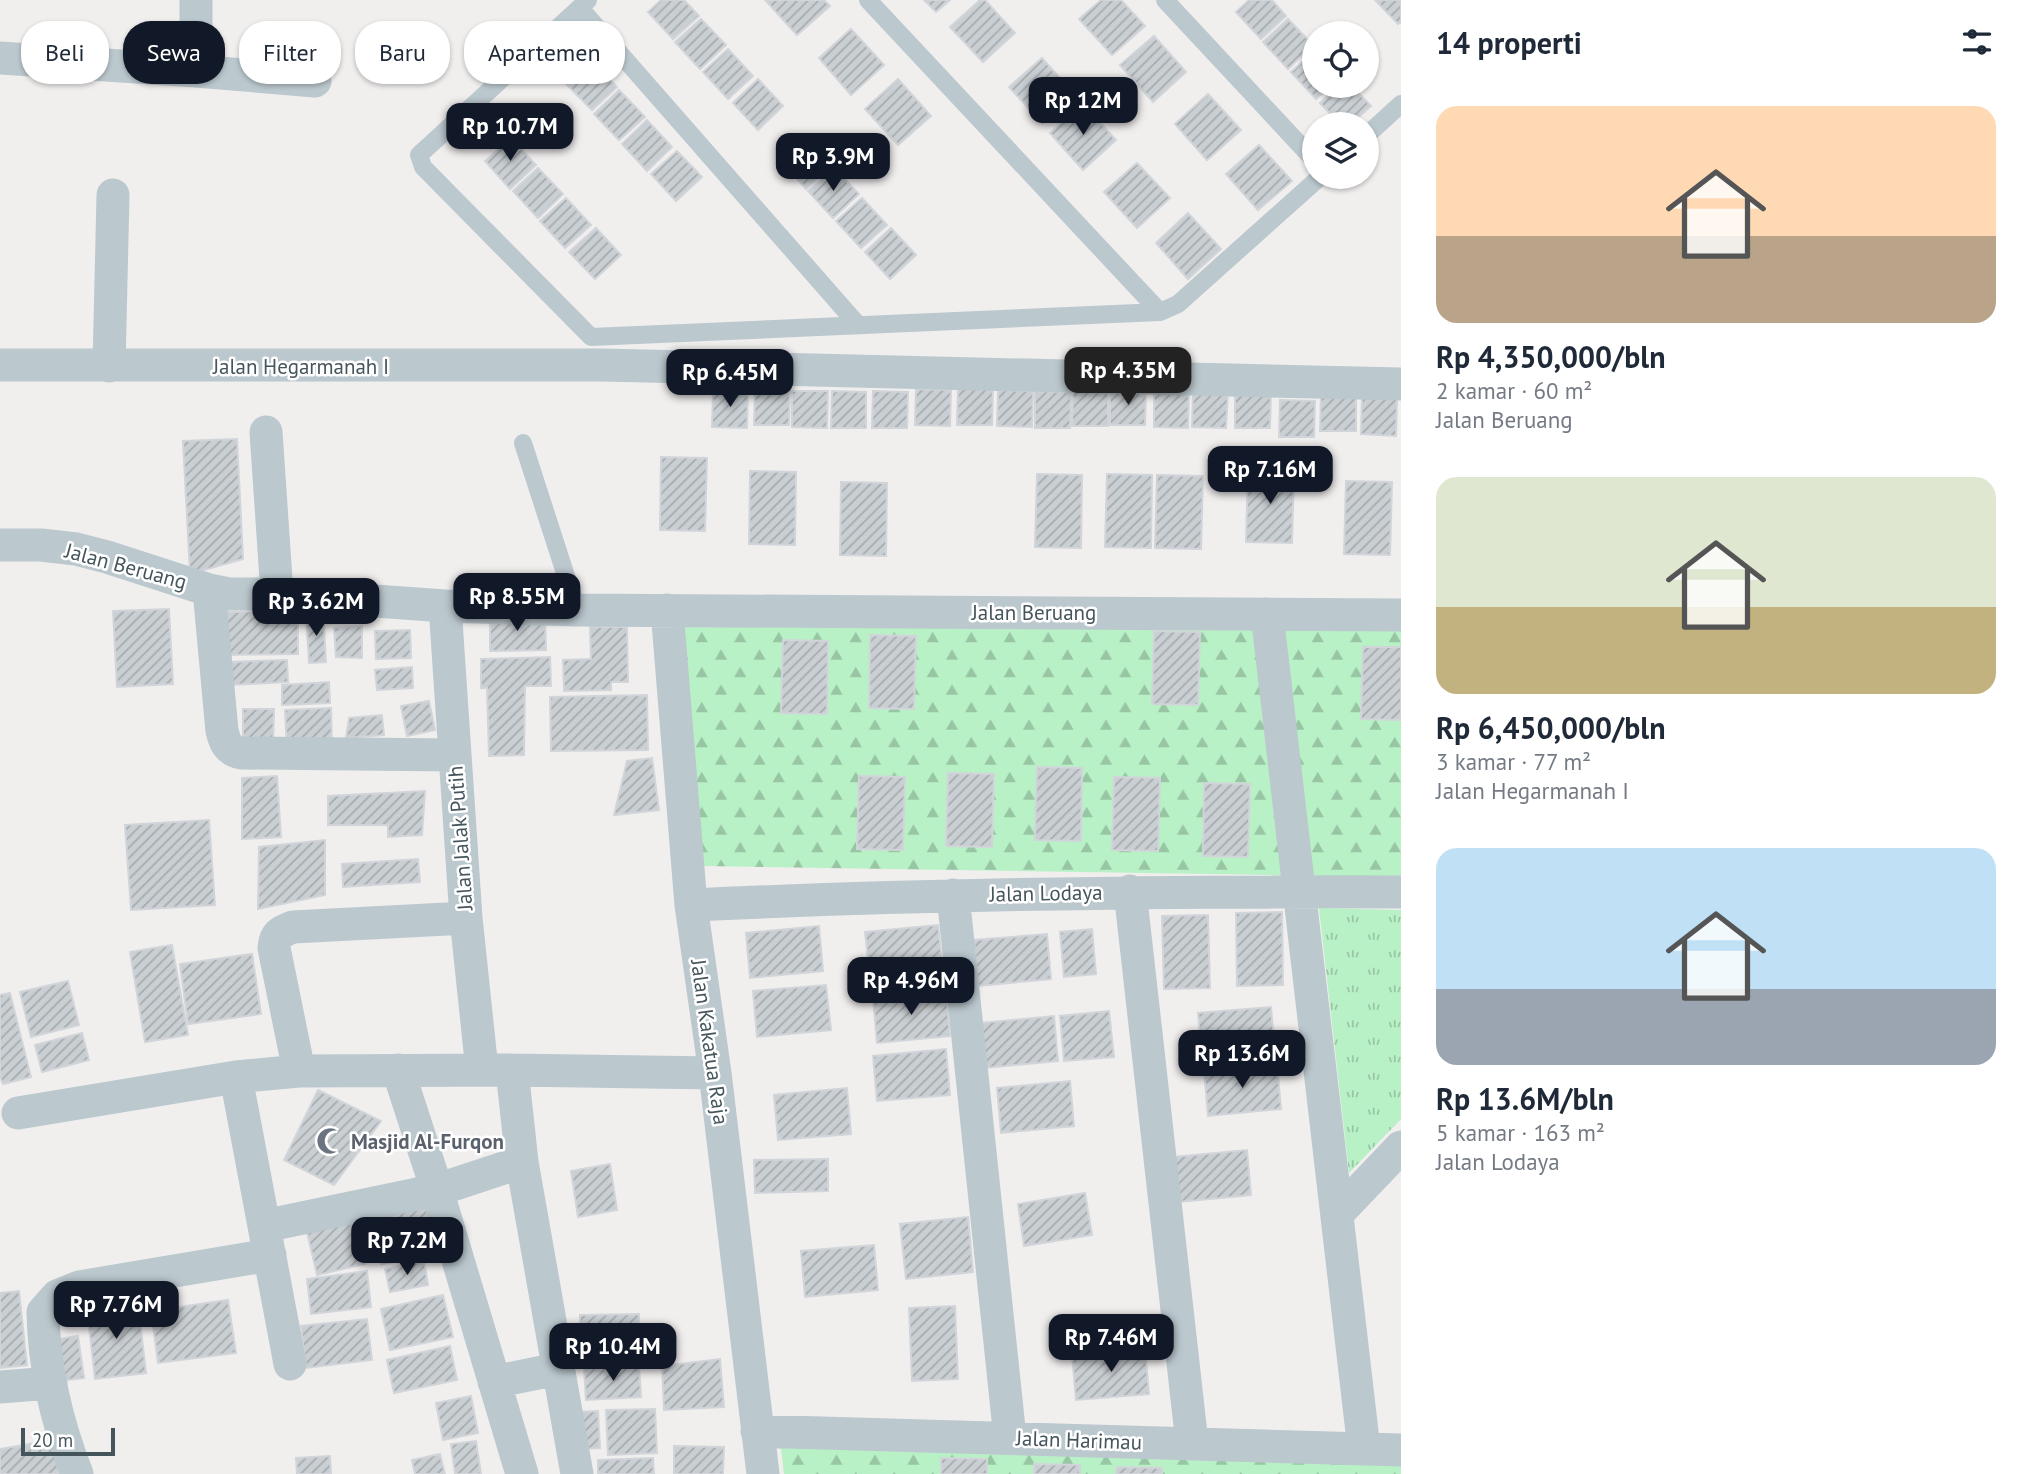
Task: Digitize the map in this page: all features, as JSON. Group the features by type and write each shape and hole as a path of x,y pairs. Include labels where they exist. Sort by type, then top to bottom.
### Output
{"street":[{"path":"195,0 195,21"},
{"path":"0,58 123,66"},
{"path":"109,366 113,195"},
{"name":"Jalan Hegarmanah I","path":"0,365 602,365 1401,384"},
{"path":"266,432 277,594"},
{"name":"Jalan Beruang","path":"0,545 41,545 76,549 229,594 277,594 446,606 577,610 1401,615"},
{"path":"209,590 222,732 230,749 241,753 455,755"},
{"name":"Jalan Jalak Putih","path":"446,606 466,918 497,1070 522,1162 577,1474"},
{"name":"Jalan Kakatua Raja","path":"667,610 691,905 715,1073 763,1474"},
{"path":"1267,614 1364,1449"},
{"path":"1130,891 1192,1443"},
{"name":"Jalan Lodaya","path":"691,905 1130,891 1401,892"},
{"path":"953,895 1010,1438"},
{"path":"299,1071 274,948 275,939 281,932 293,927 466,918"},
{"path":"398,1070 522,1474"},
{"path":"18,1113 236,1077 299,1071 715,1073"},
{"path":"236,1077 290,1364"},
{"path":"1337,1214 1401,1147"},
{"path":"77,1474 59,1418 43,1336 43,1312 57,1296 79,1287 267,1240 522,1162"},
{"path":"494,1382 558,1369"},
{"path":"0,1387 51,1383"},
{"name":"Jalan Harimau","path":"757,1431 1401,1450"}],"lane":[{"path":"868,0 1160,312"},
{"path":"1165,0 1302,147"},
{"path":"858,325 584,4 419,155 423,167 591,337 1160,312 1178,304 1307,189"},
{"path":"1379,124 1401,104"},
{"path":"523,443 577,610"}],"green space":[{"path":"679,610 1401,615 1401,877 703,866"},
{"path":"1319,908 1401,910 1401,1119 1349,1173"},
{"path":"780,1440 1401,1463 1401,1474 784,1474"}],"building":[{"path":"661,0 684,0 699,16 673,39 648,12"},
{"path":"765,0 824,0 830,6 797,35"},
{"path":"924,0 950,0 936,12"},
{"path":"980,0 985,0 1015,33 983,62 950,27"},
{"path":"1101,0 1121,0 1145,26 1112,55 1079,19"},
{"path":"1249,0 1272,0 1286,16 1261,39 1236,12"},
{"path":"1375,0 1401,0 1401,22 1398,24"},
{"path":"701,19 726,45 700,69 675,42"},
{"path":"1288,19 1302,34 1302,56 1288,69 1263,42"},
{"path":"851,29 884,65 851,95 819,58"},
{"path":"1154,36 1186,72 1153,102 1120,65"},
{"path":"728,49 753,76 728,99 703,72"},
{"path":"1042,58 1074,94 1042,123 1009,87"},
{"path":"1302,62 1302,84 1291,72"},
{"path":"758,79 783,106 758,130 733,103"},
{"path":"898,79 931,116 898,145 865,109"},
{"path":"566,84 614,84 617,87 592,110"},
{"path":"619,90 645,117 619,140 594,114"},
{"path":"1208,94 1241,130 1207,160 1175,124"},
{"path":"1326,98 1363,98 1371,106 1364,112 1329,112 1320,103"},
{"path":"1083,104 1116,140 1083,170 1050,133"},
{"path":"647,120 672,147 647,171 622,144"},
{"path":"511,138 536,165 510,189 485,161"},
{"path":"807,138 832,165 806,189 781,161"},
{"path":"1259,145 1292,181 1258,210 1226,174"},
{"path":"677,151 702,177 676,201 651,174"},
{"path":"1137,163 1170,198 1137,228 1104,192"},
{"path":"538,168 563,194 538,218 513,191"},
{"path":"834,168 859,194 833,218 808,191"},
{"path":"566,198 591,225 565,248 540,221"},
{"path":"862,198 887,225 861,248 836,221"},
{"path":"1188,213 1221,249 1188,279 1156,243"},
{"path":"596,228 621,255 595,279 569,252"},
{"path":"891,228 916,255 890,279 865,252"},
{"path":"755,388 790,389 789,425 754,425"},
{"path":"958,388 993,389 992,425 957,425"},
{"path":"1110,388 1146,389 1145,425 1110,425"},
{"path":"916,389 951,390 950,426 915,425"},
{"path":"1073,389 1108,390 1108,426 1072,426"},
{"path":"998,390 1033,391 1032,427 997,426"},
{"path":"713,391 748,391 747,428 712,427"},
{"path":"792,391 828,391 827,428 792,427"},
{"path":"832,391 866,392 866,428 831,428"},
{"path":"873,391 908,392 907,428 872,428"},
{"path":"1035,391 1071,392 1070,428 1035,428"},
{"path":"1154,391 1189,391 1188,428 1154,427"},
{"path":"1193,391 1228,391 1226,428 1192,427"},
{"path":"1235,391 1271,392 1270,428 1235,428"},
{"path":"1321,394 1356,395 1356,431 1320,431"},
{"path":"1362,398 1397,399 1396,436 1361,434"},
{"path":"1280,400 1315,401 1314,437 1279,437"},
{"path":"237,439 243,559 190,574 183,441"},
{"path":"661,457 707,458 705,531 660,530"},
{"path":"1248,469 1294,470 1292,543 1246,542"},
{"path":"750,471 796,472 795,545 749,544"},
{"path":"1037,474 1082,475 1081,548 1035,547"},
{"path":"1107,474 1152,475 1151,548 1105,547"},
{"path":"1157,475 1203,476 1201,549 1155,548"},
{"path":"1346,481 1392,482 1390,555 1344,554"},
{"path":"841,482 887,483 886,556 840,555"},
{"path":"169,609 173,684 117,687 113,611"},
{"path":"298,611 298,654 225,655 225,612"},
{"path":"323,613 326,662 309,663 306,614"},
{"path":"490,614 545,615 546,650 490,651"},
{"path":"362,626 362,658 336,657 334,628"},
{"path":"590,627 627,627 628,682 611,682 611,690 564,691 563,660 591,659"},
{"path":"410,630 411,658 376,659 375,631"},
{"path":"1154,631 1200,632 1198,705 1152,704"},
{"path":"870,635 916,636 914,709 869,708"},
{"path":"783,640 828,641 827,714 781,713"},
{"path":"1363,647 1401,647 1401,720 1361,719"},
{"path":"550,657 551,686 525,686 524,755 489,756 487,688 481,688 481,659"},
{"path":"287,660 288,682 229,685 228,662"},
{"path":"412,667 413,688 377,690 375,670"},
{"path":"329,682 330,703 282,705 282,685"},
{"path":"647,695 648,750 551,751 550,697"},
{"path":"429,701 435,730 407,736 401,706"},
{"path":"331,708 332,746 287,748 285,710"},
{"path":"243,709 274,709 273,746 243,746"},
{"path":"382,715 384,735 346,738 349,718"},
{"path":"652,758 659,810 614,815 627,761"},
{"path":"1037,767 1082,768 1081,841 1035,840"},
{"path":"948,773 994,774 992,847 946,846"},
{"path":"277,776 281,837 242,839 242,778"},
{"path":"859,776 905,777 903,850 857,849"},
{"path":"1114,777 1160,778 1158,851 1112,850"},
{"path":"1204,783 1250,784 1248,857 1203,856"},
{"path":"425,791 422,835 388,837 388,825 328,825 328,796"},
{"path":"209,820 215,905 131,910 125,825"},
{"path":"325,840 325,895 258,909 259,847"},
{"path":"418,859 420,882 343,887 342,864"},
{"path":"1282,912 1283,985 1237,986 1236,913"},
{"path":"1208,915 1210,988 1164,989 1162,916"},
{"path":"938,925 943,970 870,977 865,932"},
{"path":"819,926 823,971 750,978 746,933"},
{"path":"1092,929 1096,974 1064,977 1060,932"},
{"path":"1047,934 1051,979 978,986 974,940"},
{"path":"172,945 188,1035 145,1042 130,952"},
{"path":"252,954 261,1014 188,1024 180,964"},
{"path":"68,981 79,1025 31,1037 20,992"},
{"path":"826,985 831,1030 757,1037 753,991"},
{"path":"946,991 950,1036 877,1043 873,997"},
{"path":"10,993 31,1077 3,1084 0,1077 0,995"},
{"path":"1271,1007 1275,1052 1202,1059 1198,1013"},
{"path":"1109,1011 1114,1057 1064,1061 1060,1016"},
{"path":"1054,1016 1058,1061 985,1068 981,1023"},
{"path":"82,1033 89,1060 42,1072 35,1045"},
{"path":"946,1049 950,1095 877,1101 873,1056"},
{"path":"1277,1064 1281,1109 1208,1116 1204,1071"},
{"path":"1070,1081 1074,1126 1001,1133 997,1088"},
{"path":"847,1088 851,1134 778,1140 774,1095"},
{"name":"Masjid Al-Furqon","path":"318,1090 381,1121 334,1185 284,1160"},
{"path":"1247,1150 1251,1195 1179,1202 1174,1157"},
{"path":"828,1159 828,1191 755,1193 754,1160"},
{"path":"610,1164 617,1210 578,1217 571,1171"},
{"path":"1085,1193 1092,1235 1024,1246 1018,1204"},
{"path":"429,1202 439,1254 381,1264 371,1213"},
{"path":"968,1217 973,1272 906,1279 900,1224"},
{"path":"354,1221 365,1264 317,1275 307,1232"},
{"path":"874,1245 878,1290 805,1297 801,1251"},
{"path":"424,1261 428,1285 390,1292 385,1269"},
{"path":"367,1271 371,1307 311,1314 307,1279"},
{"path":"19,1291 27,1365 0,1368 0,1293"},
{"path":"443,1295 453,1337 390,1350 381,1309"},
{"path":"228,1300 236,1353 158,1363 151,1311"},
{"path":"138,1303 146,1373 95,1379 87,1309"},
{"path":"955,1306 958,1379 912,1381 909,1308"},
{"path":"639,1314 639,1357 580,1358 580,1315"},
{"path":"367,1319 372,1360 306,1368 301,1326"},
{"path":"78,1336 84,1378 57,1381 51,1340"},
{"path":"450,1346 457,1380 394,1393 387,1360"},
{"path":"1145,1348 1149,1394 1076,1400 1072,1355"},
{"path":"720,1359 724,1407 664,1410 662,1366"},
{"path":"639,1365 641,1397 586,1400 584,1368"},
{"path":"471,1396 478,1433 443,1440 436,1403"},
{"path":"655,1409 657,1453 608,1455 606,1410"},
{"path":"598,1411 600,1448 579,1449 578,1412"},
{"path":"53,1440 59,1474 0,1474 0,1449"},
{"path":"476,1441 481,1474 455,1474 451,1444"},
{"path":"674,1446 724,1447 723,1474 674,1474"},
{"path":"440,1454 445,1474 415,1474 412,1460"},
{"path":"330,1456 331,1474 297,1474 296,1458"},
{"path":"653,1458 654,1474 598,1474 598,1460"},
{"path":"941,1458 987,1459 987,1474 941,1474"},
{"path":"1034,1464 1080,1465 1080,1474 1034,1474"},
{"path":"1117,1467 1162,1468 1162,1474 1116,1474"}],"place":[{"name":"Masjid Al-Furqon","path":"330,1141"}]}
